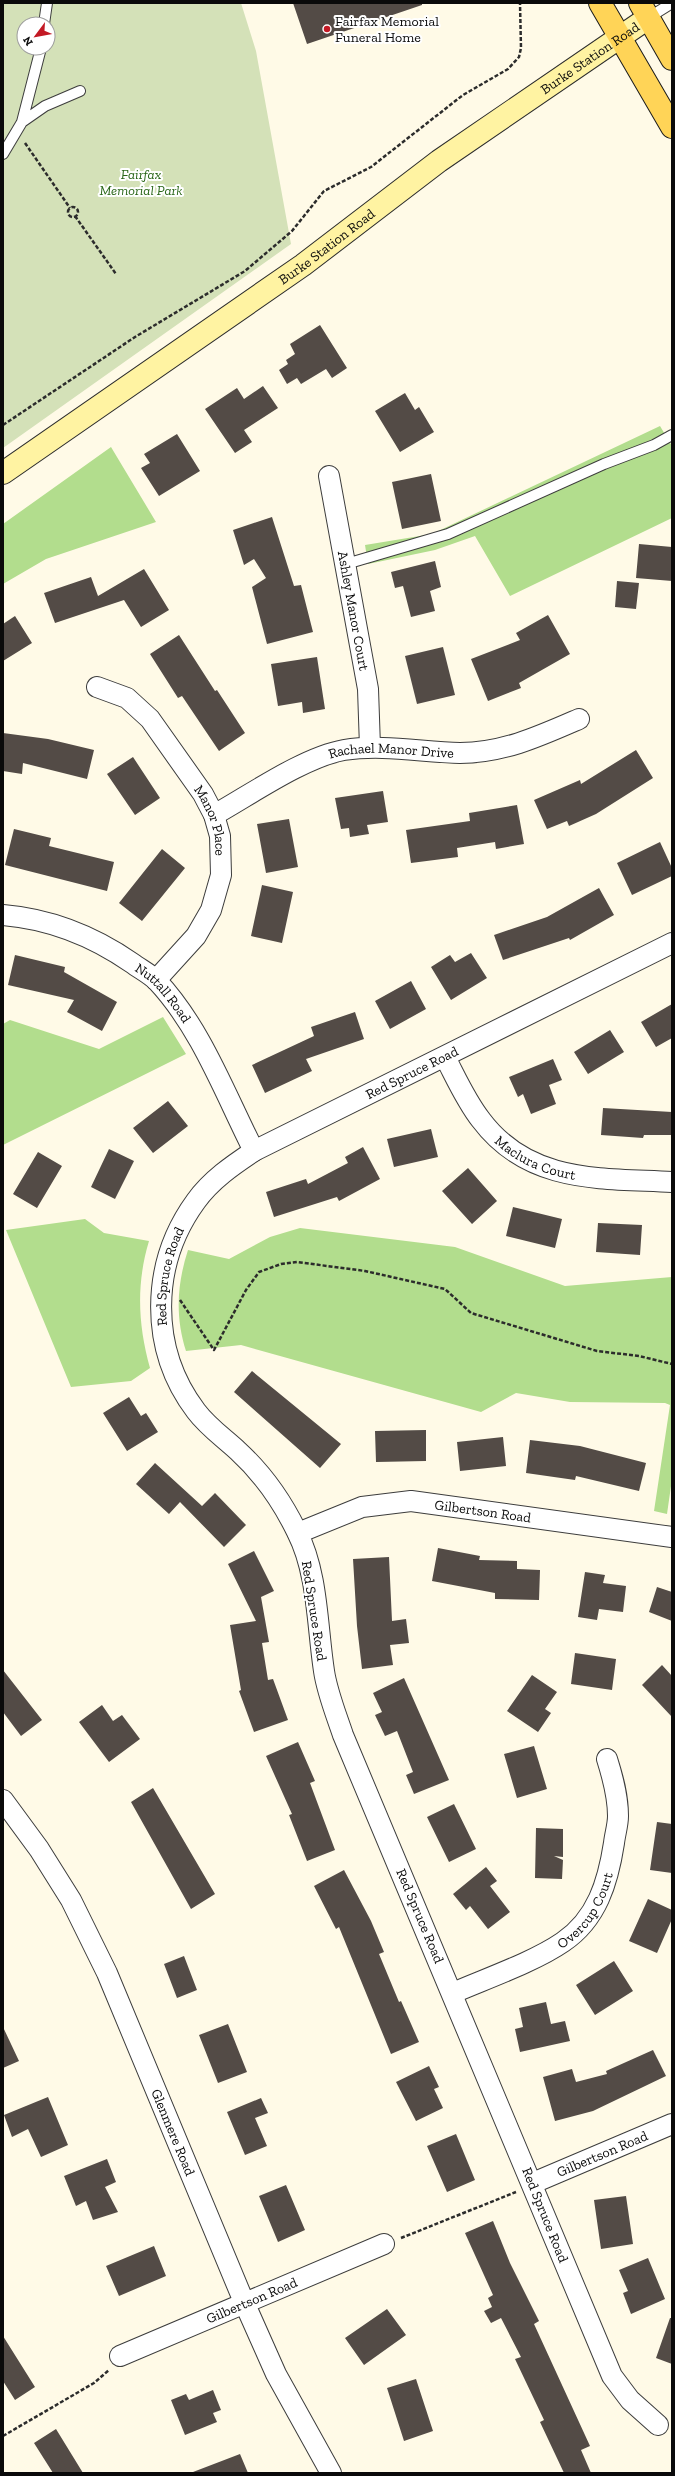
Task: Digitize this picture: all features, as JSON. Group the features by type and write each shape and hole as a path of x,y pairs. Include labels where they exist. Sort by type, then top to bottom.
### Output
{"main road":[{"path":"600,3 672,127"},
{"path":"644,10 672,59"}],"street":[{"name":"Burke Station Road","path":"3,473 303,265 439,161 619,36 644,10"},
{"name":"Ashley Manor Court","path":"330,476 368,689 370,747"},
{"name":"Manor Place","path":"97,687 127,698 150,719 203,794 214,815 220,836 222,857 219,884 211,910 196,936 156,980"},
{"name":"Rachael Manor Drive","path":"214,815 305,764 342,751 370,747 461,753 510,747 578,719"},
{"name":"Nuttall Road","path":"3,915 46,922 82,934 112,949 156,980 198,1039 254,1151"},
{"name":"Red Spruce Road","path":"658,2425 630,2400 612,2376 335,1712 324,1673 314,1591 306,1557 298,1533 280,1499 260,1473 207,1424 188,1401 178,1382 165,1348 161,1327 163,1275 170,1248 181,1223 196,1200 231,1166 254,1151 445,1057 672,942"},
{"name":"Maclura Court","path":"445,1057 468,1101 481,1121 498,1138 535,1164 560,1173 581,1177 672,1182"},
{"name":"Gilbertson Road","path":"298,1533 338,1515 362,1507 411,1501 672,1537"},
{"name":"Overcup Court","path":"452,1993 553,1948 576,1932 592,1913 601,1896 608,1877 618,1817 616,1789 607,1759"},
{"name":"Glenmere Road","path":"3,1800 39,1849 70,1900 108,1973 244,2302 276,2374 331,2473"},
{"name":"Gilbertson Road","path":"532,2183 672,2124"},
{"name":"Gilbertson Road","path":"120,2356 244,2302 392,2241"}],"lane":[{"path":"45,16 47,3"},
{"path":"644,10 672,3"},
{"path":"3,154 22,122 39,56"},
{"path":"22,122 45,106 80,91"},
{"path":"346,564 448,534 604,464 654,445 672,435"}],"path":[{"path":"3,425 135,337 245,271 292,230 324,191 371,167 463,95 508,69 519,57 522,48 520,3"},
{"path":"17,131 70,208"},
{"path":"70,208 76,207 78,210 75,216"},
{"path":"70,208 68,213 71,216 75,216 116,274"},
{"path":"163,1275 214,1350 246,1290 259,1272 281,1264 296,1262 365,1271 445,1289 471,1313 597,1351 640,1356 672,1364"},
{"path":"392,2241 509,2196 532,2183"},
{"path":"3,2436 94,2383 113,2366 120,2356"}],"green space":[{"name":"Fairfax Memorial Park","path":"3,3 241,3 256,51 291,244 3,448"},
{"path":"660,426 672,446 672,518 510,596 475,536 435,550 368,564 365,545 432,534"},
{"path":"111,447 156,522 46,559 3,584 3,524"},
{"path":"163,1017 186,1054 3,1145 3,1024 10,1020 99,1049"},
{"path":"85,1219 104,1233 149,1241 142,1273 140,1304 143,1336 150,1368 131,1381 71,1387 6,1230"},
{"path":"300,1228 455,1247 565,1286 672,1277 672,1479 667,1514 654,1511 670,1405 665,1403 570,1402 516,1393 481,1412 241,1345 186,1351 180,1325 179,1300 184,1263 188,1250 229,1259 270,1237"}],"building":[{"name":"Fairfax Memorial Funeral Home","path":"293,3 422,3 422,5 307,44"},
{"path":"320,325 347,368 332,378 326,369 301,384 297,378 287,384 279,370 288,364 286,360 295,354 290,344"},
{"path":"263,386 278,408 244,430 252,442 235,453 205,409 237,388 244,399"},
{"path":"405,393 415,410 419,407 434,432 400,452 375,411"},
{"path":"177,434 200,471 159,496 141,468 150,463 144,454"},
{"path":"431,474 441,521 402,529 392,482"},
{"path":"272,517 294,586 301,585 313,632 267,644 252,587 266,578 254,559 244,565 233,530"},
{"path":"639,544 672,547 672,581 636,578"},
{"path":"435,561 441,587 430,591 435,611 411,617 403,586 395,588 391,572"},
{"path":"144,569 169,610 141,627 124,600 55,623 44,593 91,577 98,596"},
{"path":"617,581 639,583 636,609 615,607"},
{"path":"548,615 570,654 519,683 521,688 488,701 471,659 520,640 516,633"},
{"path":"15,616 32,643 3,661 3,624"},
{"path":"179,635 215,691 217,690 245,733 219,751 182,696 178,698 150,654"},
{"path":"443,647 455,695 417,704 405,656"},
{"path":"317,657 325,709 303,713 302,702 278,706 271,664"},
{"path":"3,733 48,739 94,750 87,779 23,763 22,774 3,771"},
{"path":"636,750 653,778 596,814 569,826 567,821 547,829 534,800 580,780 581,784"},
{"path":"133,757 160,798 135,815 107,774"},
{"path":"383,791 388,822 367,825 369,834 350,837 349,828 341,829 335,798"},
{"path":"517,805 524,844 496,849 495,842 457,848 458,857 411,863 406,830 470,821 469,813"},
{"path":"289,819 298,867 266,873 257,824"},
{"path":"14,829 51,838 49,846 114,862 107,891 5,865"},
{"path":"660,842 672,868 672,876 632,895 617,863"},
{"path":"162,849 185,868 142,921 119,903"},
{"path":"262,885 293,892 282,943 251,936"},
{"path":"599,888 614,915 570,940 569,938 503,960 494,935 547,917"},
{"path":"471,953 487,978 451,1000 431,967 450,955 455,962"},
{"path":"15,955 65,967 64,972 117,1002 102,1031 67,1012 74,1000 8,985"},
{"path":"411,981 426,1009 390,1029 375,1001"},
{"path":"672,1004 672,1038 656,1047 641,1022"},
{"path":"355,1012 364,1039 306,1059 312,1071 265,1093 252,1065 314,1036 311,1027"},
{"path":"610,1030 624,1052 588,1074 574,1052"},
{"path":"553,1059 562,1080 549,1085 556,1104 531,1114 523,1094 518,1097 509,1077"},
{"path":"168,1101 188,1126 153,1153 133,1128"},
{"path":"603,1108 672,1112 672,1135 644,1135 643,1138 601,1135"},
{"path":"431,1129 438,1157 394,1167 387,1139"},
{"path":"363,1147 380,1179 339,1201 337,1197 274,1217 266,1192 306,1179 308,1184 348,1163 345,1157"},
{"path":"109,1149 134,1161 115,1199 91,1187"},
{"path":"38,1152 62,1166 37,1208 13,1194"},
{"path":"468,1168 497,1201 472,1224 442,1191"},
{"path":"513,1207 562,1219 555,1248 506,1236"},
{"path":"598,1223 642,1225 640,1255 596,1252"},
{"path":"252,1371 341,1444 320,1468 234,1392"},
{"path":"129,1397 141,1416 146,1413 158,1432 127,1451 103,1413"},
{"path":"426,1430 426,1461 376,1462 375,1431"},
{"path":"503,1437 506,1466 460,1471 457,1442"},
{"path":"530,1440 580,1446 646,1463 639,1491 576,1476 575,1480 526,1473"},
{"path":"155,1463 202,1506 215,1493 246,1525 224,1547 180,1502 169,1514 136,1484"},
{"path":"438,1548 480,1556 479,1560 517,1561 517,1569 540,1570 539,1600 495,1599 495,1593 432,1581"},
{"path":"254,1551 274,1591 261,1597 269,1642 262,1643 268,1680 273,1679 288,1720 254,1732 239,1691 241,1690 230,1625 256,1621 228,1564"},
{"path":"389,1557 392,1621 406,1619 409,1643 390,1645 393,1665 362,1669 357,1626 353,1559"},
{"path":"585,1572 605,1575 603,1583 626,1586 623,1612 599,1609 597,1620 578,1617"},
{"path":"657,1587 672,1592 672,1621 649,1612"},
{"path":"575,1653 616,1659 612,1690 571,1684"},
{"path":"662,1665 672,1676 672,1717 642,1685"},
{"path":"3,1670 42,1720 21,1736 3,1712"},
{"path":"532,1675 557,1692 545,1709 551,1713 538,1732 507,1711"},
{"path":"404,1678 449,1780 414,1794 406,1775 413,1772 397,1731 385,1736 375,1715 382,1712 373,1693"},
{"path":"102,1705 113,1721 122,1715 140,1739 109,1762 79,1722"},
{"path":"298,1742 315,1781 310,1783 335,1850 307,1861 289,1815 292,1814 266,1756"},
{"path":"534,1746 547,1789 517,1798 504,1754"},
{"path":"153,1788 215,1894 191,1909 131,1802"},
{"path":"454,1804 476,1849 449,1862 427,1817"},
{"path":"657,1822 672,1824 672,1873 650,1870"},
{"path":"536,1828 563,1829 563,1857 554,1856 563,1860 562,1879 535,1878"},
{"path":"486,1867 497,1881 490,1886 510,1912 488,1929 470,1906 466,1910 453,1894"},
{"path":"344,1870 371,1921 384,1952 379,1954 399,2002 401,2001 419,2042 391,2054 339,1927 336,1929 314,1886"},
{"path":"648,1899 672,1910 672,1919 657,1953 629,1941"},
{"path":"184,1956 197,1990 177,1998 164,1964"},
{"path":"614,1961 633,1991 595,2015 576,1985"},
{"path":"546,2002 551,2024 565,2021 570,2041 520,2052 515,2029 523,2027 519,2008"},
{"path":"228,2024 247,2072 218,2083 199,2035"},
{"path":"3,2027 19,2061 3,2068"},
{"path":"653,2050 666,2076 593,2111 555,2121 543,2077 572,2069 576,2082 607,2074 606,2071"},
{"path":"429,2066 439,2087 434,2089 443,2108 416,2121 396,2082"},
{"path":"48,2097 68,2145 41,2157 28,2129 12,2137 4,2115"},
{"path":"261,2098 268,2113 255,2118 267,2146 245,2155 227,2112"},
{"path":"456,2134 475,2180 447,2192 427,2146"},
{"path":"107,2159 116,2182 105,2187 118,2212 93,2220 86,2201 76,2206 64,2176"},
{"path":"286,2185 305,2230 278,2242 259,2196"},
{"path":"626,2196 633,2244 601,2249 594,2200"},
{"path":"493,2221 510,2263 539,2321 534,2324 590,2446 581,2450 591,2473 564,2473 540,2422 544,2420 515,2359 521,2357 501,2318 491,2323 484,2311 492,2307 488,2298 493,2295 465,2233"},
{"path":"154,2246 166,2276 119,2296 106,2266"},
{"path":"648,2258 665,2299 631,2314 623,2293 628,2291 619,2270"},
{"path":"387,2309 406,2335 364,2365 345,2338"},
{"path":"670,2318 672,2318 672,2364 656,2358"},
{"path":"3,2336 35,2387 15,2400 3,2381"},
{"path":"416,2379 433,2431 404,2441 387,2388"},
{"path":"213,2390 221,2410 213,2413 217,2422 185,2435 171,2400 186,2394 189,2400"},
{"path":"56,2429 83,2473 53,2473 34,2443"},
{"path":"240,2454 248,2473 193,2472"}],"place":[{"name":"Fairfax Memorial Funeral Home","path":"327,29"}]}
